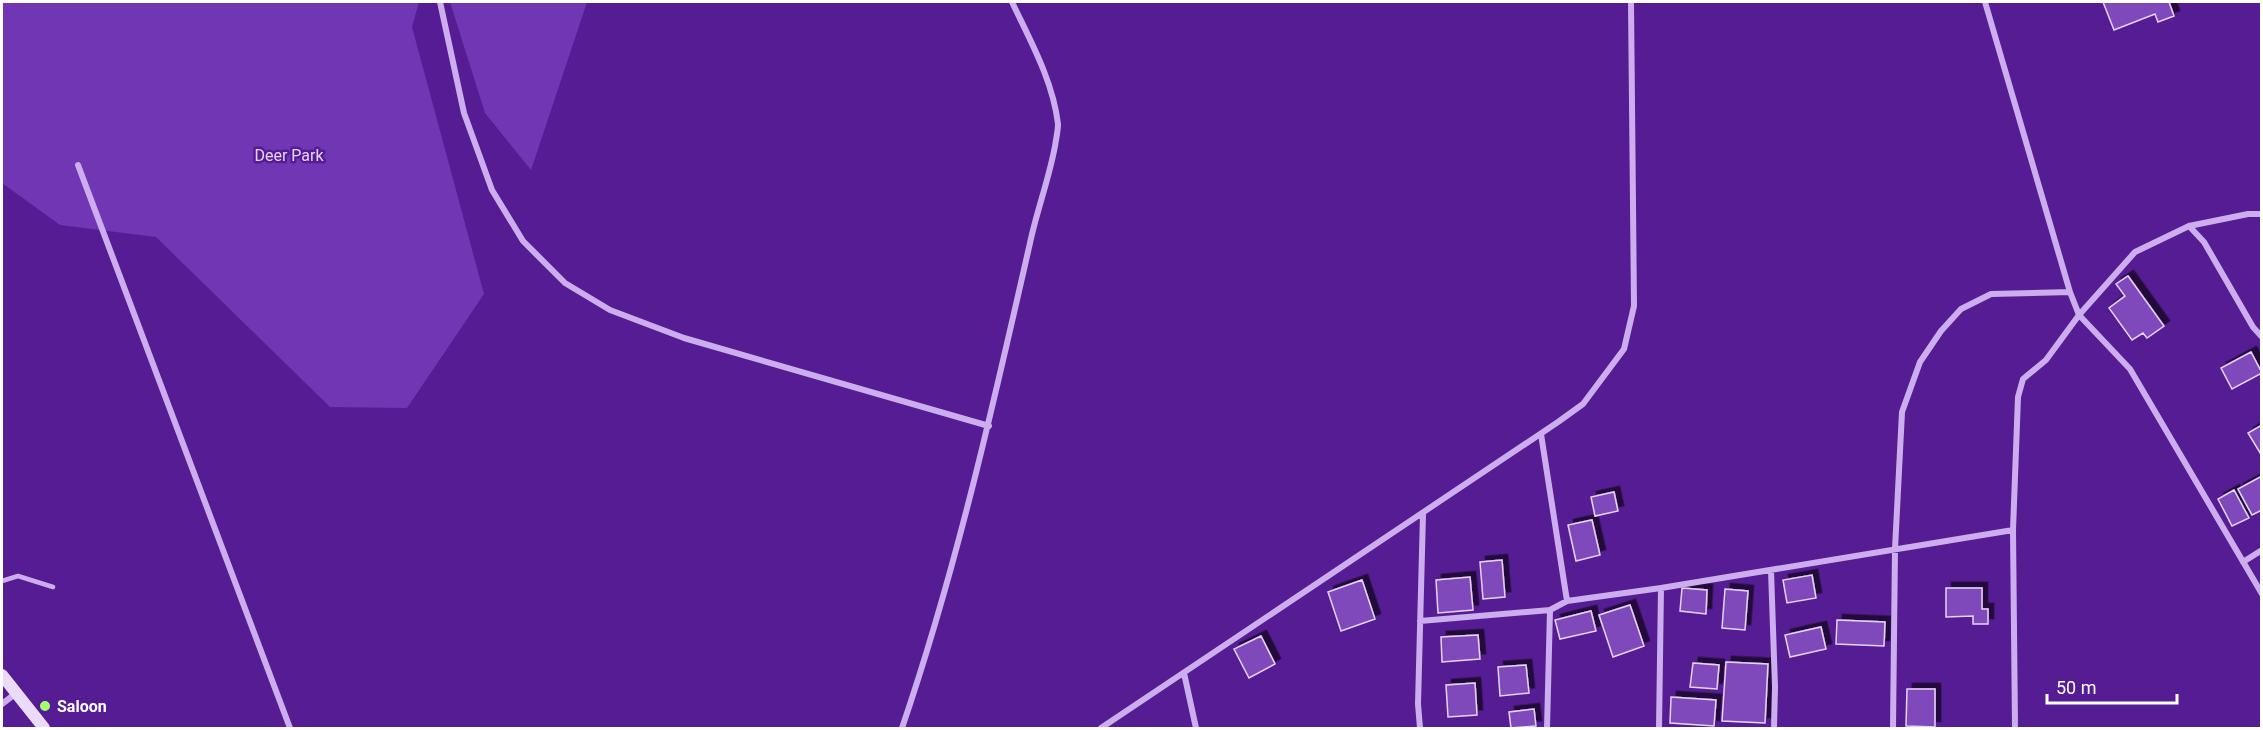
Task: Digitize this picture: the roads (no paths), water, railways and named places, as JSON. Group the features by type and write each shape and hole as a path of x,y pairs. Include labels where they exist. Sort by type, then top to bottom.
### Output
{"main road":[{"path":"2,675 44,729"}],"street":[{"path":"440,2 464,113 492,190 523,241 564,282 610,310 684,338 989,426"},
{"path":"902,729 932,641 989,426 1035,220 1051,172 1058,126 1052,95 1042,66 1012,2"},
{"path":"1101,729 1583,404 1624,350 1634,306 1631,2"},
{"path":"1985,2 2070,292 2079,315 2130,369 2262,594"},
{"path":"78,165 290,729"},
{"path":"2015,729 2013,530 2020,386 2024,379 2046,360 2079,315 2135,252 2189,226 2248,214 2262,214"},
{"path":"2189,226 2204,242 2253,327 2262,337"},
{"path":"1893,729 1895,549 1902,412 1920,362 1941,331 1961,309 1991,294 2070,292"},
{"path":"1541,434 1567,601"},
{"path":"1420,729 1418,704 1423,514"},
{"path":"1420,621 1550,610 1567,601 1661,588 2013,530"},
{"path":"2242,562 2262,550"},
{"path":"1771,570 1774,729"},
{"path":"1659,729 1661,588"},
{"path":"1547,729 1550,610"},
{"path":"1184,673 1196,729"},
{"path":"2,704 15,694"}],"lane":[{"path":"2,581 18,576 53,587"}],"place":[{"name":"Saloon","path":"45,706"}],"park label":[{"name":"Deer Park","path":"289,155"}]}
